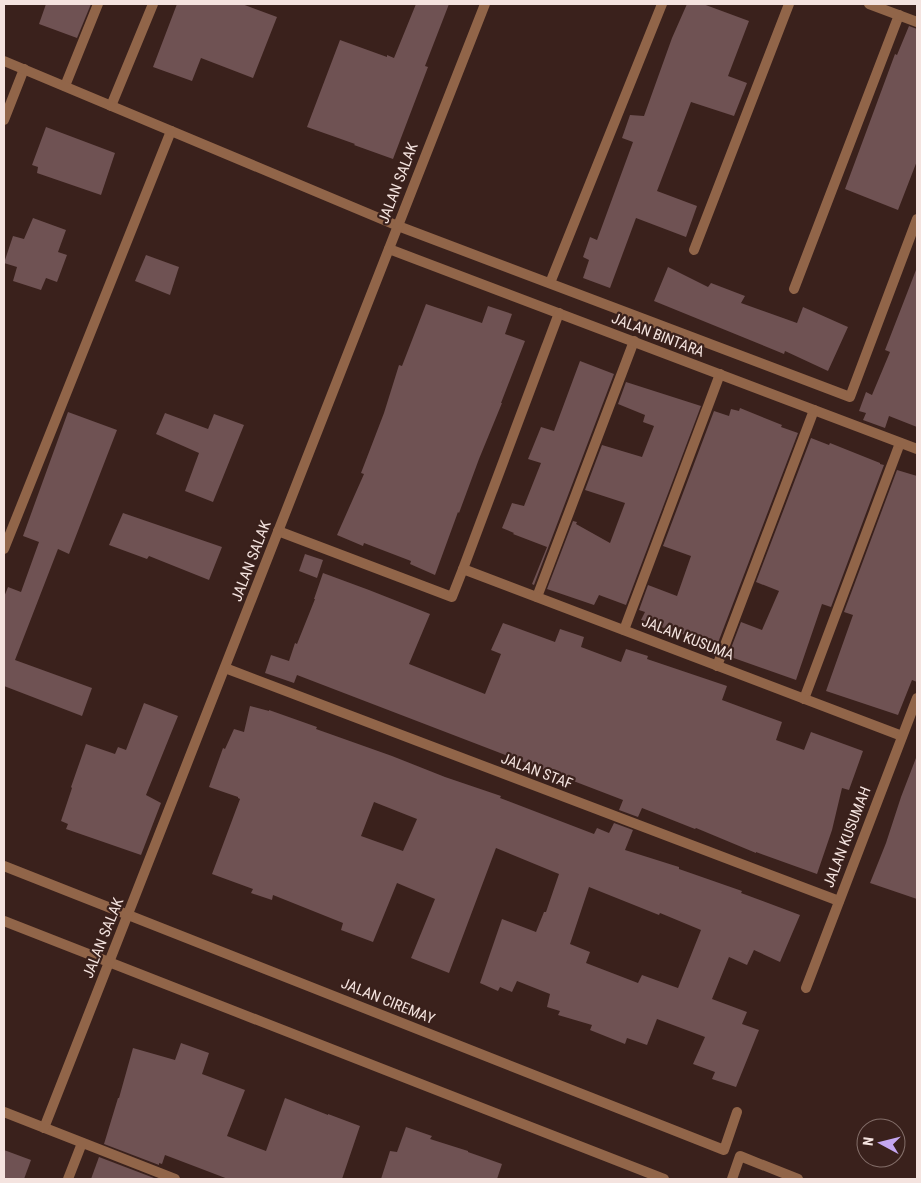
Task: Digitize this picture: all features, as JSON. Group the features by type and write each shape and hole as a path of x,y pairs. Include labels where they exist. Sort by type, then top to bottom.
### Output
{"street":[{"path":"65,86 98,4"},
{"path":"111,106 153,4"},
{"name":"JALAN SALAK","path":"44,1128 485,4"},
{"path":"550,283 662,4"},
{"path":"694,250 789,4"},
{"path":"869,4 917,22"},
{"path":"794,289 899,15"},
{"path":"4,61 398,226 850,397 917,219"},
{"path":"4,120 24,69"},
{"path":"4,549 171,131"},
{"name":"JALAN BINTARA","path":"389,249 917,449"},
{"path":"278,531 452,596 559,313"},
{"path":"538,597 634,341"},
{"path":"624,630 720,374"},
{"path":"718,666 814,410"},
{"path":"804,699 900,443"},
{"name":"JALAN KUSUMA","path":"463,569 902,736"},
{"name":"JALAN STAF","path":"225,668 839,901"},
{"name":"JALAN KUSUMAH","path":"806,988 917,698"},
{"name":"JALAN CIREMAY","path":"4,866 724,1150 737,1112"},
{"path":"4,921 664,1179"},
{"path":"4,1112 174,1179"},
{"path":"68,1179 82,1143"},
{"path":"732,1179 740,1156 798,1179"}],"building":[{"path":"46,4 91,4 77,38 39,24"},
{"path":"177,4 242,4 277,17 253,78 201,58 192,81 153,67"},
{"path":"416,4 449,4 425,66 428,67 393,159 307,127 340,40 394,58"},
{"path":"687,4 703,4 749,21 728,76 747,83 734,116 691,102 657,191 697,206 686,237 636,218 610,288 583,278 589,260 583,257 590,237 597,240 633,142 622,138 630,115 644,116 672,38"},
{"path":"909,26 917,29 917,161 898,210 845,189 895,54 897,55"},
{"path":"46,127 115,153 101,195 37,173 38,167 32,165"},
{"path":"33,218 66,230 58,252 67,255 57,282 46,278 41,290 13,281 17,267 4,263 13,236 24,239"},
{"path":"146,255 179,267 170,295 135,281"},
{"path":"668,267 708,287 711,283 745,296 741,303 797,323 803,307 848,327 828,371 785,351 784,354 654,301"},
{"path":"916,270 917,427 889,416 885,428 863,420 866,413 859,411 866,392 872,395 890,352 885,350"},
{"path":"426,304 482,323 488,306 512,314 505,334 525,341 435,575 410,564 411,561 364,543 363,546 337,535 364,474 361,473 384,413 399,365 402,366"},
{"path":"580,361 614,374 534,585 532,584 547,547 502,528 512,503 524,506 541,463 528,459 541,427 554,431"},
{"path":"626,382 701,406 626,605 599,595 594,605 547,589 573,521 610,543 625,503 585,490 602,445 642,457 654,426 643,422 645,415 618,404"},
{"path":"740,408 798,433 717,646 641,620 645,612 639,610 648,585 677,596 691,556 663,546 714,411 729,416 731,409 739,411"},
{"path":"68,412 117,430 69,554 58,549 15,660 92,688 82,716 4,686 4,597 8,587 21,592 39,542 23,536"},
{"path":"165,413 208,429 214,414 244,425 213,502 185,491 199,453 156,434"},
{"path":"811,438 829,445 830,443 884,465 831,607 822,604 796,680 728,656 741,622 762,630 779,591 756,582"},
{"path":"897,470 917,476 917,682 912,680 898,715 826,691 853,615 844,612"},
{"path":"123,513 222,547 209,580 149,556 147,559 109,545"},
{"path":"305,554 323,560 317,578 299,571"},
{"path":"323,573 430,614 409,664 485,694 501,654 491,650 503,623 555,642 560,629 584,637 581,647 621,662 626,649 648,656 647,659 727,686 722,700 782,722 776,740 804,750 811,732 863,751 849,790 842,788 832,830 817,874 756,853 642,808 638,817 619,810 623,800 297,675 294,683 265,673 271,655 289,661 315,599"},
{"path":"144,703 178,716 146,795 161,803 141,855 66,829 68,824 61,821 86,744 115,754 118,747 126,750"},
{"path":"250,706 269,710 445,777 501,796 500,798 594,834 597,828 609,833 614,823 633,830 625,850 679,867 679,869 742,891 741,893 800,915 780,962 754,950 747,965 729,957 712,999 747,1012 742,1024 759,1030 736,1087 712,1079 715,1072 693,1064 705,1037 657,1019 647,1045 627,1038 625,1044 590,1030 592,1025 558,1015 560,1011 547,1007 550,994 517,981 512,992 500,987 498,991 480,983 502,919 536,932 544,912 546,912 559,874 496,848 449,973 411,958 435,899 397,883 373,942 341,930 343,923 273,895 272,900 251,893 253,889 212,874 240,799 209,787 223,748 225,749 234,729 244,732","holes":["374,802 417,819 403,851 361,836","589,887 701,930 678,988 642,975 638,983 586,963 590,952 570,944"]},
{"path":"917,758 917,899 870,883"},
{"path":"181,1043 209,1053 202,1074 245,1090 227,1136 266,1151 285,1098 360,1126 342,1179 228,1179 165,1155 162,1164 159,1163 159,1165 104,1144 133,1048 175,1060"},
{"path":"406,1127 432,1136 430,1139 502,1164 497,1179 381,1179 390,1151 397,1152"},
{"path":"4,1150 31,1160 24,1179 4,1179"},
{"path":"99,1157 154,1178 91,1179"}]}
